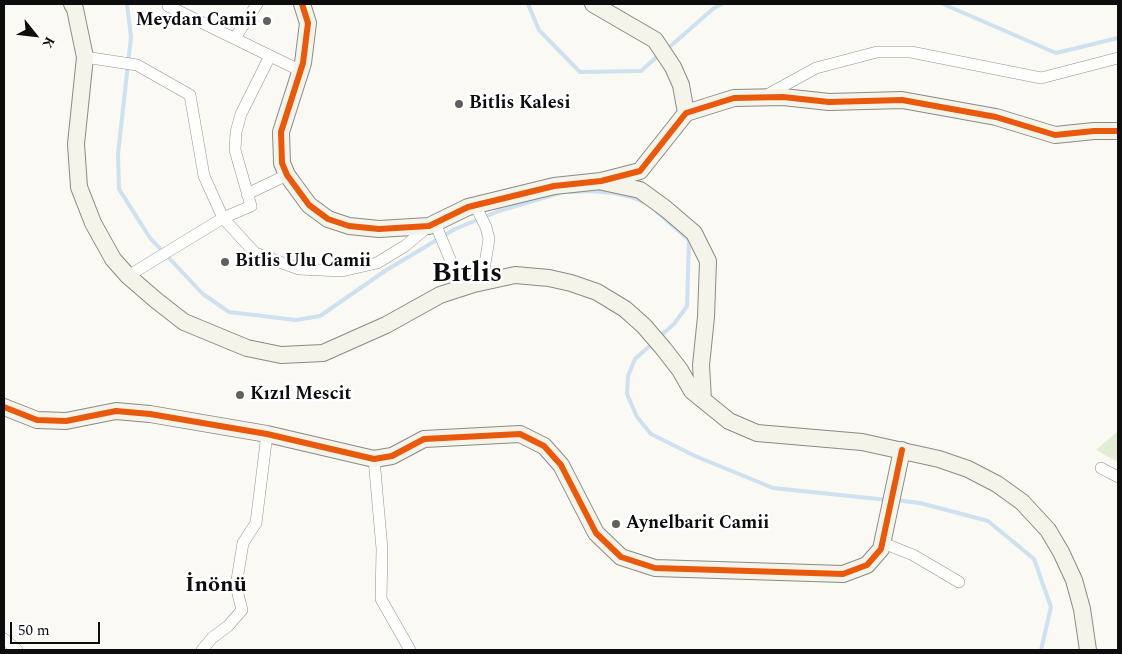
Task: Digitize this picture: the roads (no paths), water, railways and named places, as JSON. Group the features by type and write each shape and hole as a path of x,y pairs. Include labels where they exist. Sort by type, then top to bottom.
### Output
{"street":[{"path":"72,4 75,9 85,57 76,144 80,187 93,223 113,259 128,276 184,322 246,348 281,355 323,353 386,325 440,295 482,282 515,275 571,282 597,292 625,309 664,348 692,391 729,421 758,433 862,442 902,450 939,459 976,473 997,484 1022,502 1048,530 1061,552 1074,580 1082,609 1088,650"},
{"path":"169,4 168,6 301,71"},
{"path":"235,38 257,4"},
{"path":"302,4 308,23 301,71 281,132 282,163 287,175 309,205 328,219 349,226 379,229 434,226"},
{"path":"593,4 655,40 681,85 686,113"},
{"path":"763,96 816,68 877,52 911,52 1041,78 1118,58"},
{"path":"128,276 223,218 251,206 235,150 236,132 241,114 270,56"},
{"path":"85,57 137,65 190,95 204,176 223,218 255,253 299,269 342,271 377,263 434,226 468,207 476,208 554,186 601,181 640,171 686,113 734,98 763,96 830,102 902,100 996,117 1055,135 1094,131 1118,131"},
{"path":"247,194 287,175"},
{"path":"601,181 640,190 694,233 708,261 702,364 703,400"},
{"path":"476,208 490,239 482,282"},
{"path":"434,226 462,288"},
{"path":"4,407 37,420 66,421 116,411 150,414 267,434 374,459 392,456 424,439 520,434 544,446 561,465 596,533 621,557 656,568 843,574 867,565 881,549 883,543 902,450"},
{"path":"202,650 242,610 236,586 243,543 256,522 267,434"},
{"path":"374,459 382,549 381,599 410,650"},
{"path":"1101,468 1118,477"},
{"path":"883,543 913,555 959,582"},
{"path":"4,640 17,650"}],"waterway":[{"path":"127,4 131,37 118,154 119,189 150,238 203,294 229,312 296,320 320,316 385,271 455,229 499,211 560,193"},
{"path":"528,4 539,30 580,72 641,71 660,54"},
{"path":"666,50 714,8 722,4"},
{"path":"943,4 1056,53 1118,38"},
{"path":"570,192 613,193 646,203"},
{"path":"657,212 689,240 687,306 674,324 659,337"},
{"path":"654,342 635,359 628,376 627,394 637,417 651,434 695,456 773,488 888,500"},
{"path":"895,500 920,503 988,521 1034,559 1051,607 1041,650"}],"place":[{"name":"Meydan Camii","path":"267,21"},
{"name":"Bitlis Kalesi","path":"459,104"},
{"name":"Bitlis Ulu Camii","path":"225,262"},
{"name":"Kızıl Mescit","path":"240,395"},
{"name":"Aynelbarit Camii","path":"616,524"}],"district":[{"name":"Bitlis","path":"467,276"},
{"name":"İnönü","path":"216,587"}]}
